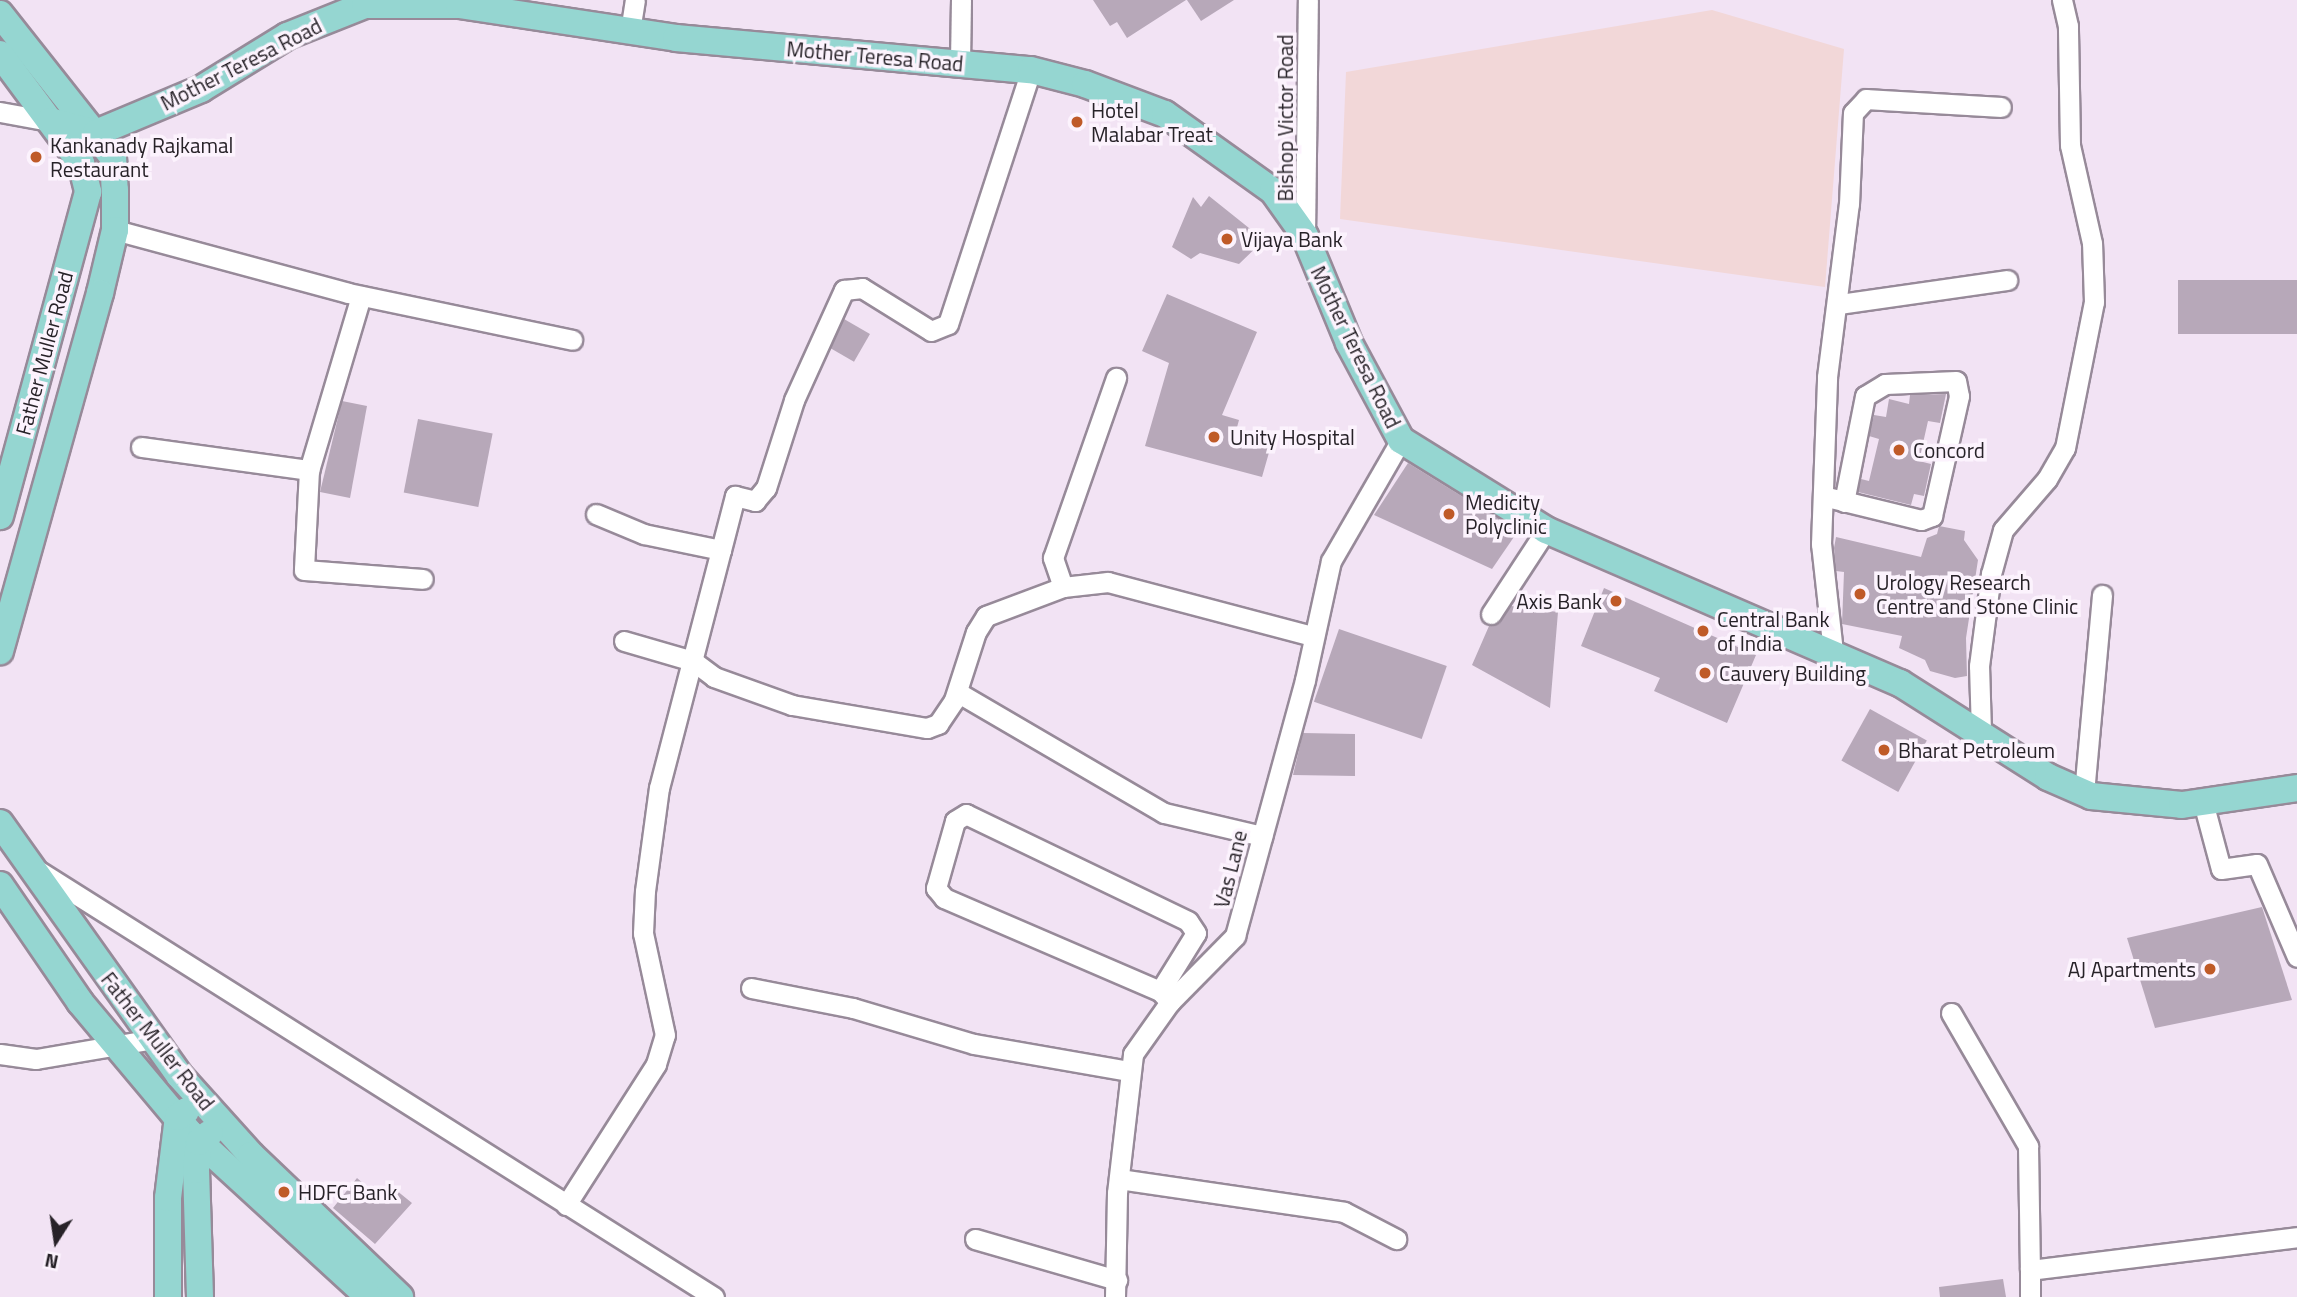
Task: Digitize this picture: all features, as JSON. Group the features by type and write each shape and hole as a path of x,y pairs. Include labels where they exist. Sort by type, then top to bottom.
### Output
{"main road":[{"name":"Mother Teresa Road","path":"96,133 201,89 287,36 365,5 459,5 629,31 1031,70 1165,114 1273,191 1305,236 1349,343 1401,440 1546,530 1900,682 2048,777 2084,793 2132,803 2203,802 2297,788"},
{"path":"0,14 113,157 115,230 0,651"},
{"path":"0,54 50,121 96,133"},
{"name":"Father Muller Road","path":"1,512 88,192 81,163 50,121"},
{"name":"Father Muller Road","path":"0,823 23,861 202,1101 400,1297"},
{"path":"0,885 80,1002 199,1142 369,1297"},
{"path":"168,1297 167,1209 178,1117 202,1101"},
{"path":"200,1297 194,1201 199,1142 222,1123"}],"street":[{"path":"629,31 635,0"},
{"path":"960,63 961,0"},
{"name":"Bishop Victor Road","path":"1305,236 1308,0"},
{"path":"1981,732 1979,666 1991,574 2003,530 2047,479 2065,448 2094,302 2092,243 2070,145 2067,26 2062,0"},
{"path":"566,1205 656,1064 665,1035 643,933 645,891 659,788 735,496 755,500 766,488 794,400 844,290 862,288 931,331 947,324 1031,70"},
{"path":"1835,500 1827,377 1839,304 1857,104 1866,99 2001,107"},
{"path":"0,112 50,121"},
{"path":"115,230 360,296 572,340"},
{"path":"1839,304 2007,280"},
{"path":"360,296 309,470 304,570 423,579"},
{"path":"1063,587 1053,558 1115,378"},
{"path":"1833,652 1821,544 1865,396 1885,384 1956,381 1959,396 1932,516 1921,520 1835,500"},
{"name":"Vas Lane","path":"1116,1288 1119,1179 1133,1054 1165,997 1235,936 1331,561 1401,440"},
{"path":"141,447 309,470"},
{"path":"596,514 644,534 721,550"},
{"path":"1491,614 1546,530"},
{"path":"624,641 693,661 715,677 792,705 927,728 945,716 957,692 975,632 986,616 1063,587 1108,582 1313,636"},
{"path":"2084,793 2102,595"},
{"path":"957,692 1164,813 1262,836"},
{"path":"2203,802 2221,869 2257,864 2297,957"},
{"path":"966,814 1188,921 1196,933 1165,997 944,898 936,888 955,821 966,814"},
{"path":"23,861 714,1297"},
{"path":"751,988 853,1008 974,1044 1129,1071"},
{"path":"1951,1013 2028,1146 2029,1297"},
{"path":"0,1054 36,1059 154,1040"},
{"path":"1119,1179 1344,1212 1396,1239"},
{"path":"2030,1270 2297,1237"},
{"path":"975,1239 1116,1288"}],"shaded area":[{"path":"1712,10 1844,49 1825,287 1340,219 1346,72"}],"building":[{"path":"1093,0 1186,0 1127,38 1117,22 1110,26"},
{"path":"1187,0 1234,0 1201,21"},
{"path":"1209,196 1264,240 1239,264 1200,253 1191,259 1172,247 1193,197 1201,207"},
{"path":"2178,280 2297,280 2297,334 2178,334"},
{"path":"1167,294 1257,332 1222,415 1239,420 1236,431 1272,442 1262,477 1145,446 1169,363 1142,351"},
{"path":"844,319 870,334 854,362 828,347"},
{"name":"Concord","path":"1946,394 1940,423 1928,421 1919,461 1931,464 1924,496 1914,494 1911,505 1858,492 1861,479 1869,481 1879,439 1869,436 1874,415 1886,417 1889,399 1909,404 1910,395"},
{"path":"342,401 367,406 350,498 320,492"},
{"path":"418,419 493,434 478,507 404,493"},
{"path":"1408,463 1518,531 1492,569 1374,515"},
{"path":"1939,526 1965,531 1964,540 1978,560 1966,638 1967,676 1955,678 1930,671 1925,660 1899,648 1902,636 1842,624 1844,572 1836,571 1836,537 1921,557 1927,538 1937,534"},
{"path":"1604,588 1756,655 1727,723 1654,691 1660,678 1581,646"},
{"path":"1511,606 1558,612 1550,708 1472,665 1489,626 1501,621"},
{"path":"1339,629 1447,666 1422,739 1314,702"},
{"name":"Bharat Petroleum","path":"1870,709 1927,741 1898,792 1841,761"},
{"path":"1303,733 1355,734 1355,776 1293,775"},
{"name":"AJ Apartments","path":"2262,907 2292,1000 2155,1028 2127,938"},
{"path":"357,1178 381,1199 391,1186 412,1203 375,1244 333,1208"},
{"path":"2003,1279 2006,1297 1940,1297 1939,1287"}],"place":[{"name":"Hotel Malabar Treat","path":"1077,122"},
{"name":"Kankanady Rajkamal Restaurant","path":"36,157"},
{"name":"Vijaya Bank","path":"1227,239"},
{"name":"Unity Hospital","path":"1214,437"},
{"name":"Concord","path":"1899,450"},
{"name":"Medicity Polyclinic","path":"1449,514"},
{"name":"Urology Research Centre and Stone Clinic","path":"1860,594"},
{"name":"Axis Bank","path":"1616,601"},
{"name":"Central Bank of India","path":"1703,631"},
{"name":"Cauvery Building","path":"1705,673"},
{"name":"Bharat Petroleum","path":"1884,750"},
{"name":"AJ Apartments","path":"2210,969"},
{"name":"HDFC Bank","path":"284,1192"}]}
